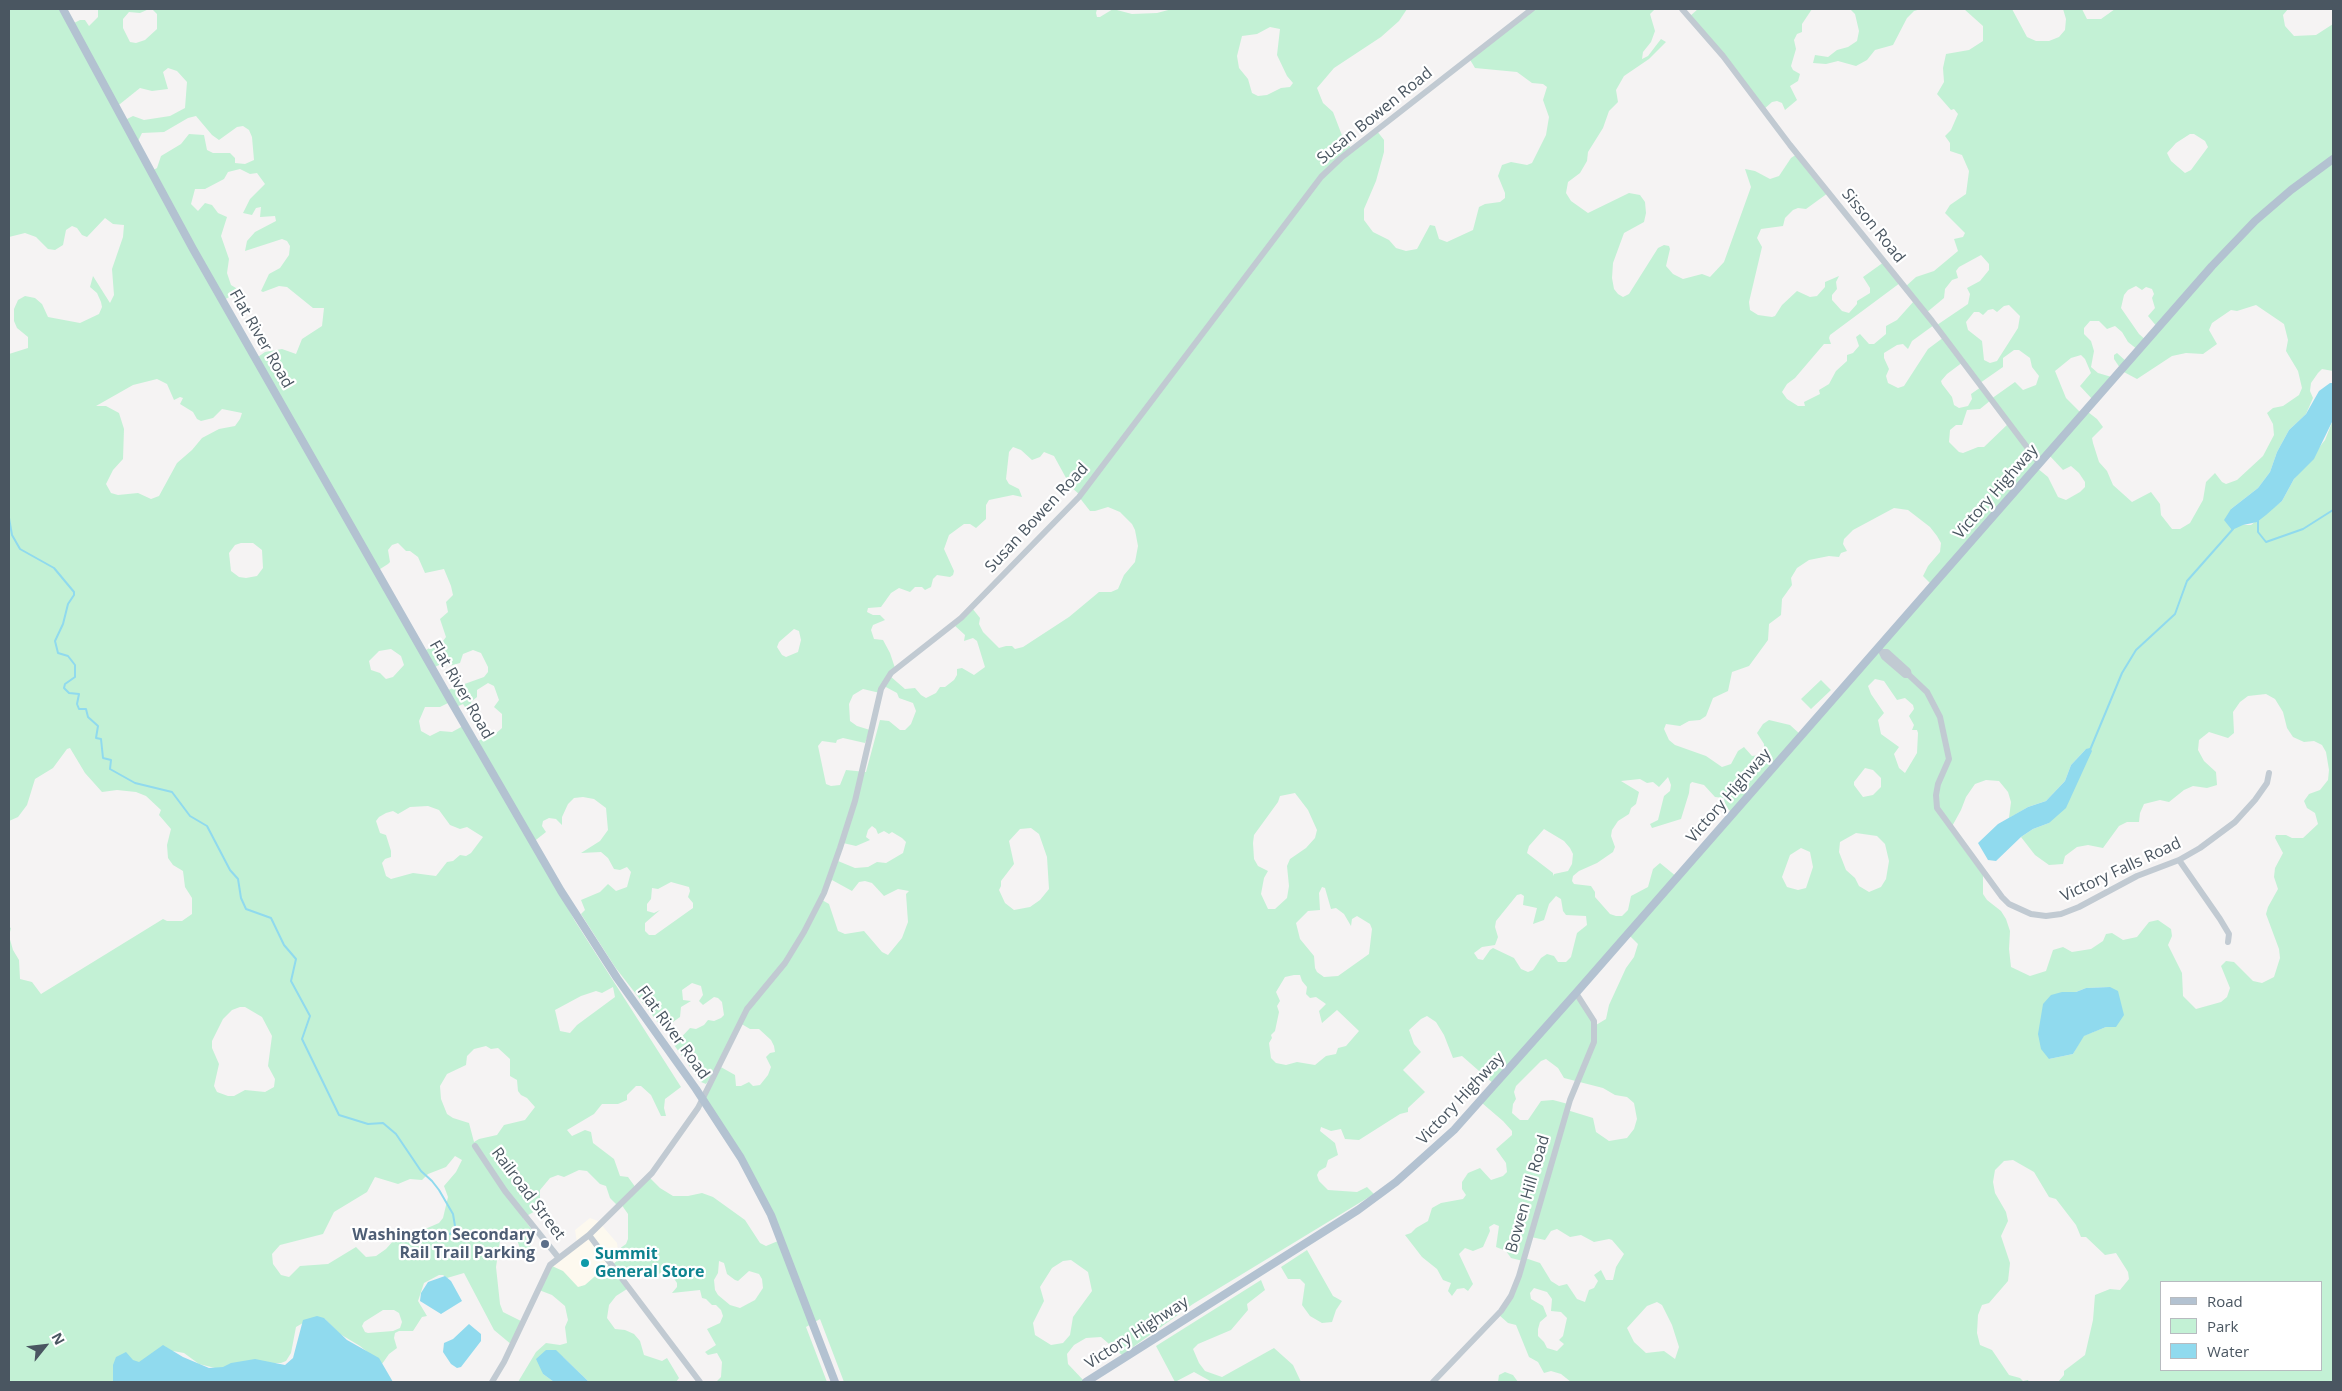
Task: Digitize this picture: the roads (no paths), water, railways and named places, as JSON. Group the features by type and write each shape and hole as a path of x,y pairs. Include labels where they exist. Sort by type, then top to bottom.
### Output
{"main road":[{"name":"Flat River Road","path":"63,9 193,249 561,891 617,978 702,1097 764,1198 835,1382"},
{"name":"Victory Highway","path":"1086,1382 1358,1210 1396,1182 1454,1130 1880,651 2039,463 2232,244 2282,197 2333,159"}],"street":[{"name":"Susan Bowen Road","path":"492,1382 504,1362 550,1265 589,1234 652,1173 695,1112 746,1009 785,963 824,893 855,801 881,689 891,673 961,618 1079,497 1321,177 1341,158 1532,9"},
{"name":"Sisson Road","path":"1682,9 1723,56 1790,145 1932,321 2039,463"},
{"name":"Victory Falls Road","path":"1880,651 1884,657 1905,675 1909,675 1927,692 1940,717 1949,750 1949,759 1938,784 1936,795 1937,808 2002,897 2009,904 2031,914 2046,916 2061,914 2085,904 2137,876 2180,860 2218,836 2235,822 2263,789 2269,772"},
{"path":"2180,860 2229,934 2228,942"},
{"name":"Bowen Hill Road","path":"1433,1382 1489,1324 1511,1296 1519,1276 1572,1094 1596,1033 1591,1015 1576,993"},
{"name":"Railroad Street","path":"475,1146 505,1191 558,1257"},
{"path":"589,1234 700,1382"}],"water":[{"path":"2333,383 2333,420 2314,459 2294,479 2282,501 2266,515 2257,522 2232,530 2224,520 2231,509 2258,488 2270,472 2277,452 2289,430 2306,414 2319,391"},
{"path":"2090,748 2092,751 2066,808 2049,823 2033,829 2021,837 1996,861 1988,860 1978,843 1998,824 2028,807 2046,801 2065,781 2071,765 2086,749"},
{"path":"2110,987 2118,991 2124,1015 2116,1027 2106,1027 2084,1036 2073,1054 2049,1059 2041,1049 2038,1034 2043,1004 2051,995 2062,992"},
{"path":"445,1276 451,1281 462,1301 441,1314 420,1301 421,1293 428,1282"},
{"path":"317,1316 324,1318 347,1340 379,1358 393,1382 113,1382 113,1365 116,1357 126,1352 133,1360 139,1362 163,1345 183,1357 209,1368 223,1367 231,1363 255,1359 285,1365 293,1358 303,1320"},
{"path":"469,1324 481,1334 481,1341 461,1367 457,1368 451,1364 443,1352 444,1343 453,1339"},
{"path":"546,1350 556,1350 589,1382 554,1382 543,1374 536,1359"}],"waterway":[{"path":"2258,521 2258,532 2266,542 2303,529 2333,510"},
{"path":"9,518 12,535 20,549 54,568 74,592 55,641 58,653 68,656 75,665 75,677 65,684 64,688 69,693 79,694 77,704 79,709 86,709 88,717 98,726 96,738 101,739 103,758 111,760 110,769 135,783 172,792 190,816 207,826 230,870 238,879 241,898 246,909 271,918 284,945 296,959 291,981 310,1016 302,1039 339,1115 368,1124 383,1123 396,1134 421,1171 439,1190 453,1214 455,1226 450,1234"},
{"path":"2090,750 2122,673 2136,650 2175,614 2187,581 2233,529"}],"place":[{"name":"Washington Secondary Rail Trail Parking","path":"545,1244"},
{"name":"Summit General Store","path":"585,1263"}]}
